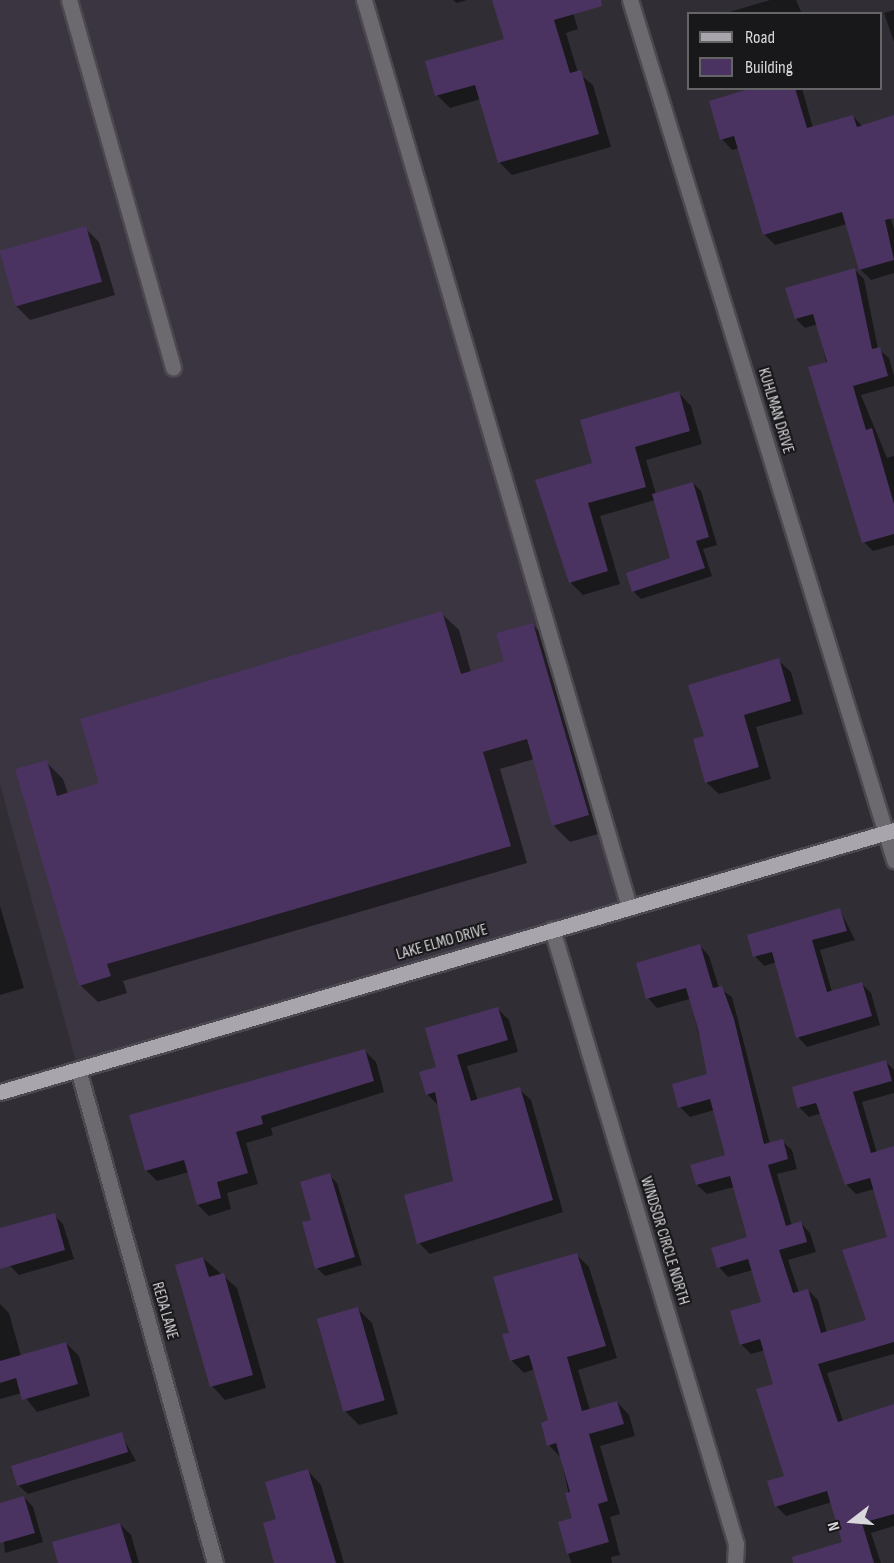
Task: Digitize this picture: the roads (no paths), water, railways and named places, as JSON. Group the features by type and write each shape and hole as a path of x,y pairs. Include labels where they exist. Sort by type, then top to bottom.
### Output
{"main road":[{"name":"LAKE ELMO DRIVE","path":"0,1092 890,831"}],"street":[{"path":"69,0 173,368"},
{"path":"364,0 629,907"},
{"name":"KUHLMAN DRIVE","path":"630,0 890,831 894,860"},
{"name":"WINDSOR CIRCLE NORTH","path":"552,929 736,1544 735,1563"},
{"name":"REDA LANE","path":"78,1069 215,1563"}]}
